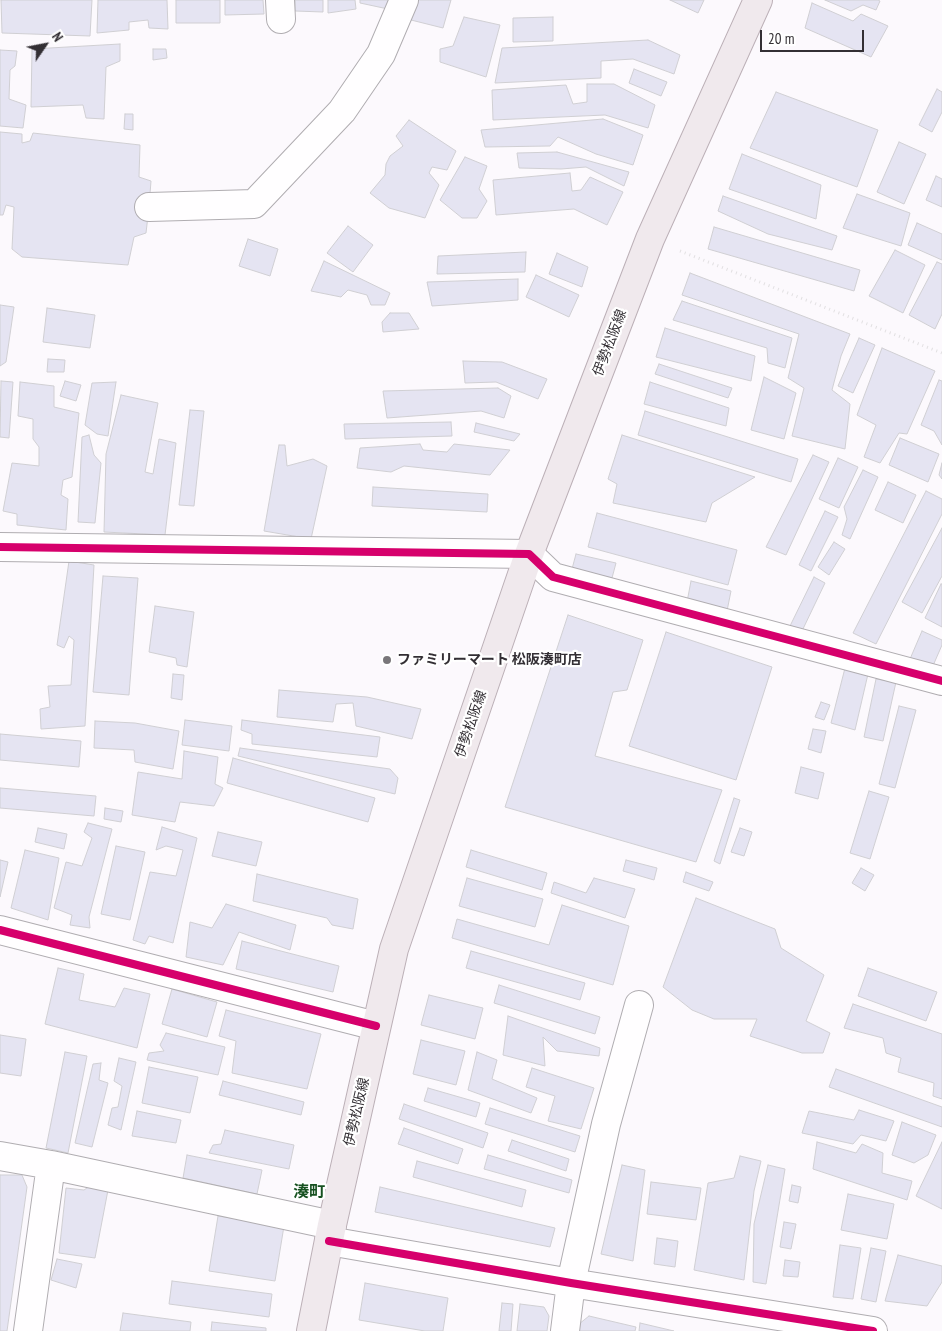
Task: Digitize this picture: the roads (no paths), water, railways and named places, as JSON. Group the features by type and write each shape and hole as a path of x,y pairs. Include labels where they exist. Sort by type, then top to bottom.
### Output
{"main road":[{"name":"伊勢松阪線","path":"311,1331 330,1233 394,949 529,554 650,239 758,0"}],"street":[{"path":"149,207 254,204 342,112 381,54 404,0"},
{"path":"0,547 529,554 553,577 941,679"},
{"path":"0,930 376,1026"},
{"path":"565,1331 571,1283 606,1124 639,1005"},
{"path":"0,1156 51,1165 330,1233 571,1283 873,1331"},
{"path":"28,1331 51,1165"}],"place":[{"name":"ファミリーマート 松阪湊町店","path":"387,660"}],"district":[{"name":"湊町","path":"309,1192"}]}
